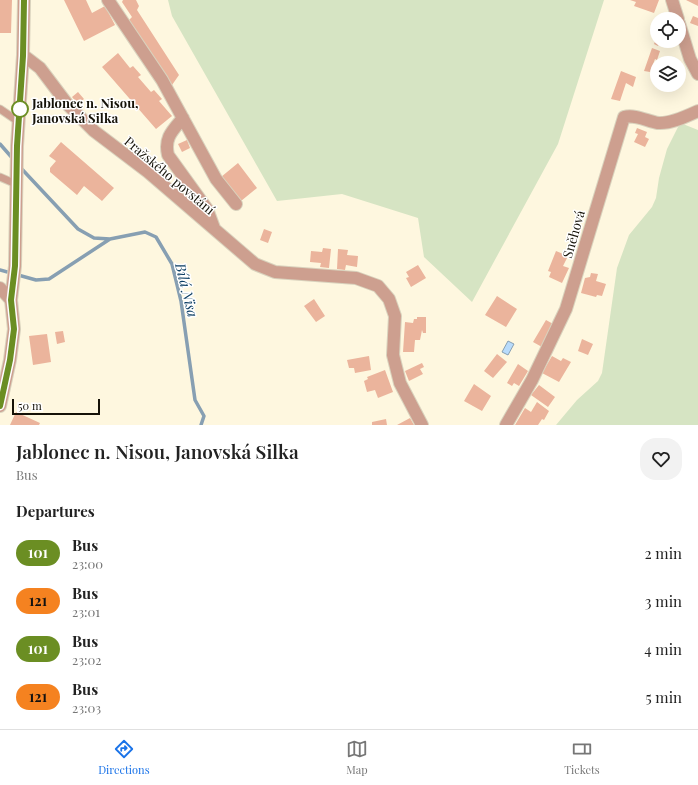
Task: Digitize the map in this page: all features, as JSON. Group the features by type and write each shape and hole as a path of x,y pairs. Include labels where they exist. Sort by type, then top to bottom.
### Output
{"street":[{"path":"0,406 10,360 14,329 12,294 15,266 17,146 23,56 24,0"},
{"name":"Pražského povstání","path":"108,0 162,80 216,179 236,204"},
{"path":"672,0 676,12"},
{"path":"686,46 690,59 698,74"},
{"name":"Pražského povstání","path":"23,56 40,68 68,105 94,132 148,172 255,264 275,272 356,278 378,286 389,299 395,316 393,355 400,383 422,425"},
{"name":"Sněhová","path":"506,425 532,380 566,309 624,117 629,116 660,123 683,118 698,111"},
{"name":"Pražského povstání","path":"183,118 171,131 166,145 168,155 207,209 215,230"},
{"path":"0,288 12,294"}],"lane":[{"path":"0,109 19,122"},
{"path":"0,178 16,184"}],"green space":[{"path":"168,0 604,0 558,144 472,302 424,257 418,218 342,194 277,201 172,16"},
{"path":"683,124 698,130 698,425 556,425 577,400 598,381 602,373 617,268 629,235 652,207 656,198 659,178 667,149 678,127"}],"water":[{"path":"508,341 514,344 508,355 502,352"}],"building":[{"path":"0,0 12,0 11,33 0,33"},
{"path":"64,0 86,0 92,13 105,6 115,25 84,41"},
{"path":"123,0 136,0 139,6 137,10 179,75 172,85 129,20 132,17 122,2"},
{"path":"630,0 659,0 654,12 634,6 636,2"},
{"path":"686,0 698,0 698,6"},
{"path":"693,16 698,18 698,26 690,23"},
{"path":"652,48 660,51 658,56 650,56 650,72 644,71"},
{"path":"118,53 130,68 133,66 141,75 138,77 151,92 154,90 162,99 159,101 172,116 156,129 102,67"},
{"path":"621,71 636,77 633,87 626,83 620,101 611,99"},
{"path":"78,92 84,99 78,104 72,97"},
{"path":"637,128 647,132 645,137 649,139 645,147 634,142 638,134 635,133"},
{"path":"187,140 190,148 182,152 178,144"},
{"path":"61,142 114,188 102,201 84,186 77,195 50,172 50,168 56,161 49,156"},
{"path":"238,163 257,188 241,201 221,177"},
{"path":"264,229 272,232 268,243 260,240"},
{"path":"323,248 331,249 329,268 320,267 321,263 310,262 311,251 322,252"},
{"path":"338,249 348,250 347,255 358,256 357,267 346,265 345,270 337,269"},
{"path":"556,251 568,256 563,266 569,268 562,283 549,277 551,272 548,271"},
{"path":"418,265 426,278 411,287 406,278 409,277 406,272"},
{"path":"591,273 598,274 596,281 606,284 602,296 597,295 596,297 581,293 585,278 590,277"},
{"path":"497,296 517,309 506,327 485,315"},
{"path":"314,299 325,316 316,322 304,306"},
{"path":"417,317 426,317 426,333 423,333 422,330 420,340 415,340 414,352 403,352 405,322 413,323 414,319 417,319"},
{"path":"546,320 555,325 542,347 533,342"},
{"path":"63,331 65,342 57,344 55,332"},
{"path":"47,334 51,362 33,365 29,336"},
{"path":"582,339 593,344 588,355 578,351"},
{"path":"497,354 507,362 493,378 484,371"},
{"path":"369,356 371,370 355,373 354,368 349,368 347,360"},
{"path":"552,356 561,361 563,358 571,362 559,382 542,373"},
{"path":"422,363 424,367 420,369 423,374 409,381 405,371"},
{"path":"518,364 528,371 519,386 514,383 512,386 507,383"},
{"path":"385,370 393,392 378,398 375,390 367,392 364,381 368,379 367,377"},
{"path":"474,384 491,396 482,411 464,401"},
{"path":"539,385 555,397 548,407 531,395"},
{"path":"537,402 549,411 544,420 542,419 538,425 515,425 525,408 531,412"},
{"path":"16,412 40,423 39,425 10,425"},
{"path":"410,418 414,425 397,425"},
{"path":"386,419 387,425 372,425 372,422"}],"waterway":[{"name":"Bílá Nisa","path":"0,144 14,160"},
{"name":"Bílá Nisa","path":"19,166 78,229 94,238 110,239 145,232 156,237 172,264 181,301 195,400 204,416 201,425"},
{"path":"0,270 36,280 49,279 110,239"}],"bus line":[{"name":"101","path":"0,406 10,360 14,329 11,300 15,266 17,146 23,56 24,0"}],"place":[{"name":"Jablonec n. Nisou, Janovská Silka","path":"20,109"}]}
